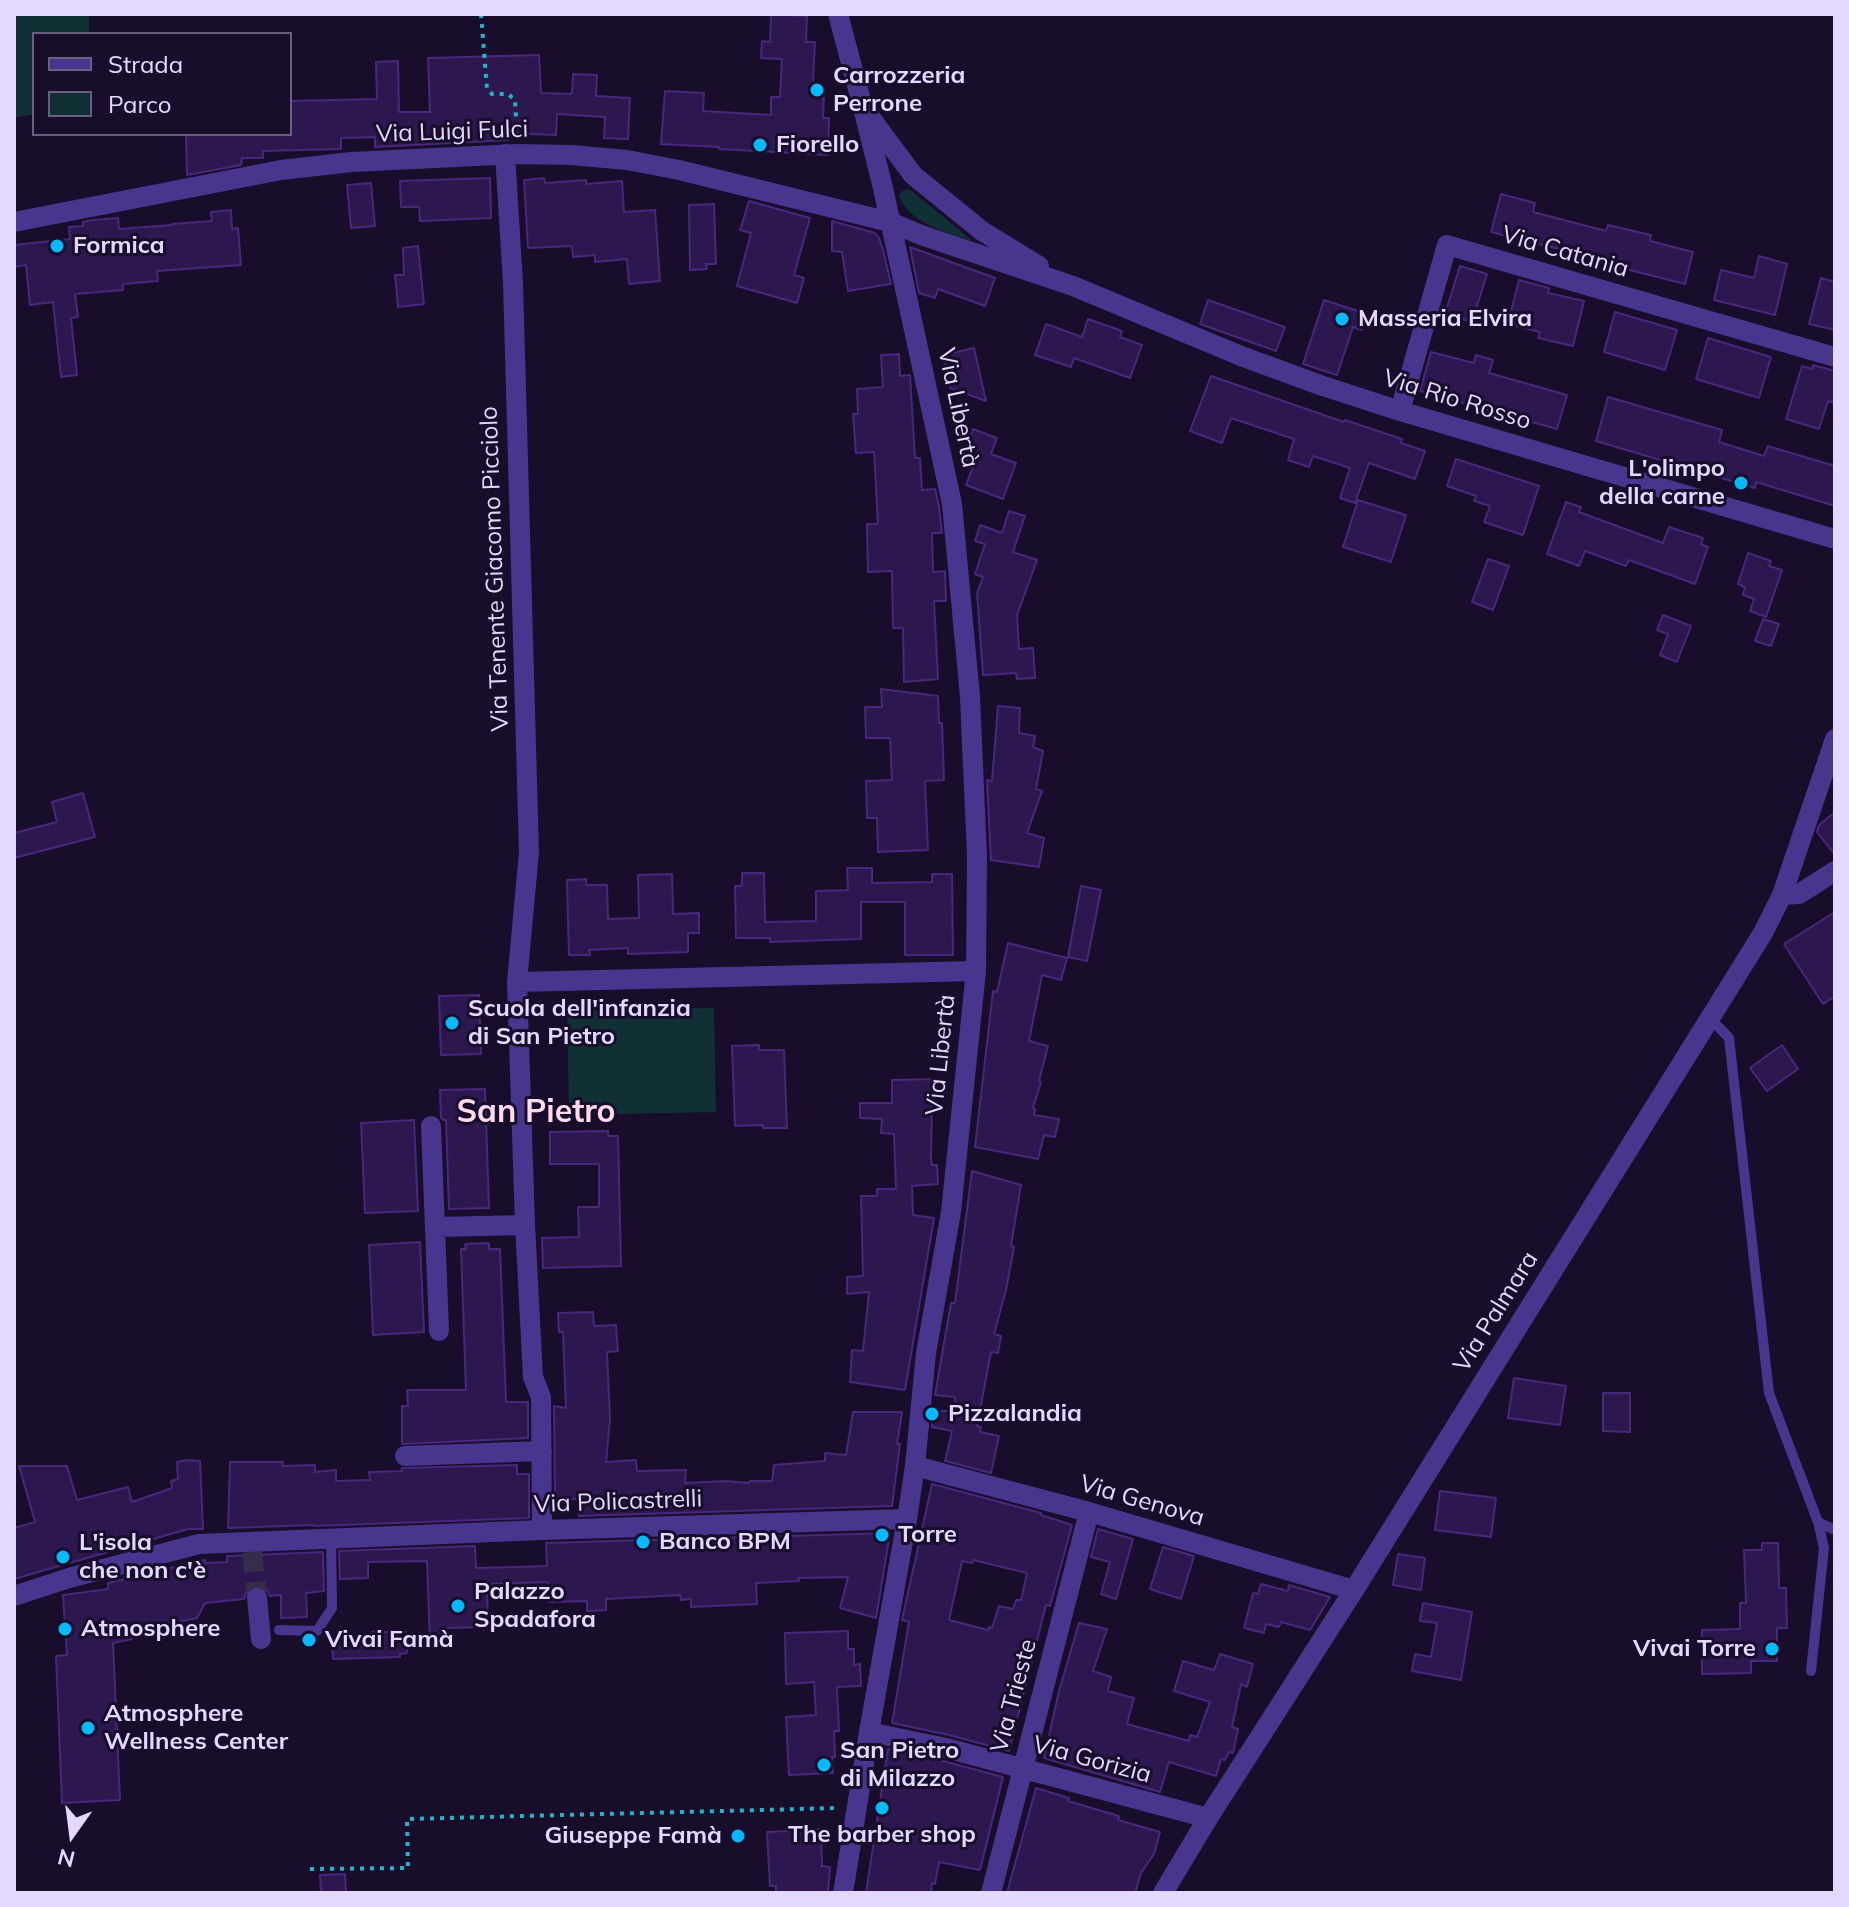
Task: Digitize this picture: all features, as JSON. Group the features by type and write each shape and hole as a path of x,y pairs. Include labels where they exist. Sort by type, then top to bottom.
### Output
{"street":[{"name":"Via Libertà","path":"838,14 883,188 952,504 971,729 977,856 976,971 951,1212 926,1353 907,1519 843,1893"},
{"path":"863,108 913,175 982,231 1073,286"},
{"name":"Via Luigi Fulci","path":"14,222 281,170 351,162 511,154 572,155 666,167 890,222 1073,286"},
{"name":"Via Tenente Giacomo Picciolo","path":"511,154 529,852 517,982 533,1377 541,1397 542,1530"},
{"path":"883,188 894,177 913,175"},
{"name":"Via Catania","path":"1400,411 1447,245 1835,357"},
{"name":"Via Rio Rosso","path":"1073,286 1241,356 1320,385 1835,539"},
{"name":"Via Palmara","path":"1163,1893 1763,933 1782,895 1835,739"},
{"path":"1782,895 1799,894 1835,871"},
{"path":"517,982 976,971"},
{"path":"431,1126 439,1331"},
{"path":"435,1227 525,1225"},
{"path":"405,1456 542,1451"},
{"name":"Via Genova","path":"915,1466 1089,1512 1354,1590"},
{"name":"Via Trieste","path":"991,1893 1089,1512"},
{"name":"Via Policastrelli","path":"14,1596 69,1578 199,1544 252,1547 331,1538 907,1519"},
{"path":"257,1598 270,1635"},
{"name":"Via Gorizia","path":"869,1732 946,1748 1208,1818"}],"lane":[{"path":"1710,1018 1729,1038 1769,1393 1818,1522 1824,1548 1811,1671"},
{"path":"1818,1522 1835,1530"},
{"path":"270,1635 317,1631 332,1608 331,1538"}],"path":[{"path":"481,14 487,89 492,94 508,94 515,100 511,154"},
{"path":"310,1869 408,1868 407,1819 833,1808 857,1810"}],"green space":[{"path":"14,14 89,14 89,32 32,32 32,114 14,118"},
{"path":"907,189 970,239 939,229 910,212 899,195"},
{"path":"714,1008 716,1112 569,1115 567,1010"}],"building":[{"path":"771,14 807,16 806,42 815,42 813,82 819,82 818,98 824,98 823,118 829,118 828,155 661,144 665,91 704,93 703,111 771,115 771,97 780,97 782,59 761,58 762,41 770,42"},
{"path":"539,55 541,93 572,94 573,74 597,75 596,96 630,98 628,139 604,138 605,117 557,114 556,135 508,133 508,140 375,147 375,137 341,138 341,149 263,151 263,158 242,158 241,165 187,175 186,136 292,136 292,101 377,99 376,62 398,61 399,112 430,112 428,58"},
{"path":"490,178 491,218 420,221 419,207 401,207 400,181"},
{"path":"544,178 545,183 622,181 624,212 655,210 660,281 629,284 627,259 595,262 595,255 573,257 572,246 528,248 524,180"},
{"path":"371,183 375,226 351,228 347,185"},
{"path":"1501,194 1535,203 1533,212 1606,231 1608,225 1651,235 1650,241 1693,252 1685,284 1491,232"},
{"path":"749,201 810,218 794,275 804,278 797,303 737,286 751,233 740,230"},
{"path":"714,204 716,264 706,264 707,269 690,270 689,205"},
{"path":"231,210 232,229 238,228 241,265 157,271 158,281 123,284 123,290 75,294 78,317 71,318 77,375 61,377 53,302 30,305 26,265 14,267 14,245 70,239 69,227 83,226 83,222 93,220 118,218 119,229 212,221 211,212"},
{"path":"832,221 875,233 883,250 891,284 848,291 842,252 832,251"},
{"path":"418,246 424,304 398,307 395,275 404,275 403,248"},
{"path":"910,247 995,278 985,306 938,289 935,298 919,293"},
{"path":"1759,256 1787,264 1775,315 1714,300 1721,270 1754,278"},
{"path":"1460,266 1487,274 1472,322 1445,314"},
{"path":"1821,278 1835,282 1835,330 1809,324"},
{"path":"1519,280 1549,288 1548,293 1584,301 1573,346 1538,338 1540,332 1508,324"},
{"path":"1208,300 1285,327 1276,351 1200,324"},
{"path":"1324,300 1367,314 1362,330 1353,327 1337,375 1303,364"},
{"path":"1615,312 1677,330 1665,370 1604,352"},
{"path":"1088,319 1122,331 1120,337 1142,345 1130,378 1074,358 1071,367 1035,355 1046,324 1082,337"},
{"path":"1708,338 1771,357 1759,398 1696,379"},
{"path":"974,348 986,401 950,388 943,355"},
{"path":"1431,352 1474,363 1476,355 1493,360 1489,373 1567,395 1557,429 1420,391"},
{"path":"899,354 900,376 910,375 915,458 920,458 922,490 935,489 939,506 942,533 932,533 933,572 945,571 946,601 934,601 938,679 904,682 903,628 893,628 892,571 868,572 867,524 878,524 874,452 856,453 853,414 858,414 857,389 883,387 881,355"},
{"path":"1813,365 1835,371 1835,403 1828,401 1819,429 1786,419 1802,366 1812,369"},
{"path":"1211,376 1402,439 1401,443 1425,451 1415,479 1369,463 1355,503 1340,498 1350,468 1313,456 1309,467 1288,460 1294,439 1231,418 1222,443 1190,431"},
{"path":"1608,397 1722,430 1719,442 1764,456 1768,446 1835,466 1835,506 1756,482 1755,488 1698,471 1697,476 1668,468 1670,463 1596,441"},
{"path":"973,429 997,438 991,454 1016,463 1003,499 966,485 974,464 962,459"},
{"path":"1456,459 1539,486 1523,535 1484,522 1490,506 1474,501 1476,496 1447,486"},
{"path":"1358,500 1406,515 1391,562 1343,547"},
{"path":"1566,502 1581,507 1579,512 1663,543 1669,527 1703,538 1701,544 1708,547 1695,584 1629,560 1626,566 1585,551 1579,566 1547,554"},
{"path":"1009,511 1025,516 1013,552 1037,560 1017,615 1019,649 1033,648 1035,678 1017,679 1016,673 983,675 977,593 983,577 975,574 985,544 975,541 980,525 1002,533"},
{"path":"1748,553 1771,561 1769,566 1782,570 1766,617 1750,611 1754,599 1743,595 1745,587 1738,584"},
{"path":"1488,559 1509,566 1493,610 1472,602"},
{"path":"1663,615 1691,626 1677,662 1660,655 1668,634 1657,630"},
{"path":"1763,619 1779,624 1771,646 1755,641"},
{"path":"881,689 938,696 944,780 925,781 928,850 878,852 877,818 867,818 866,781 892,780 890,738 866,738 865,707 882,707"},
{"path":"998,706 1020,708 1019,733 1035,736 1033,747 1043,751 1036,789 1042,791 1027,833 1044,838 1039,867 991,860 987,780 992,781"},
{"path":"83,793 95,837 14,858 14,833 57,822 52,802"},
{"path":"1835,812 1835,855 1817,832 1819,825"},
{"path":"847,868 872,868 872,883 932,882 932,874 952,874 953,955 905,955 905,902 861,902 861,939 770,942 770,938 736,938 735,886 742,886 742,873 764,873 765,922 816,921 816,891 848,890"},
{"path":"672,874 673,914 699,913 699,933 688,933 688,952 628,954 628,948 589,950 590,955 569,955 567,880 586,879 586,885 607,885 608,919 639,918 638,875"},
{"path":"1081,886 1101,890 1087,961 1068,957"},
{"path":"1835,912 1835,996 1823,1004 1784,944"},
{"path":"1008,943 1067,958 1061,980 1042,975 1029,1041 1048,1046 1034,1115 1059,1119 1055,1137 1044,1135 1038,1159 975,1147 993,991 997,992"},
{"path":"479,995 481,1054 441,1055 439,996"},
{"path":"759,1045 759,1050 784,1050 787,1128 735,1126 732,1046"},
{"path":"1782,1045 1798,1069 1767,1091 1750,1068"},
{"path":"937,1079 932,1103 931,1158 932,1165 937,1165 938,1184 912,1186 913,1215 934,1218 905,1390 850,1382 852,1350 863,1351 869,1292 847,1294 847,1277 863,1276 861,1196 877,1196 877,1189 896,1189 894,1134 881,1133 882,1119 860,1118 860,1103 892,1103 892,1080"},
{"path":"485,1089 489,1208 449,1209 446,1120 441,1118 440,1090"},
{"path":"414,1120 418,1211 365,1213 361,1123"},
{"path":"608,1131 608,1136 618,1136 621,1266 543,1268 542,1238 579,1237 578,1207 599,1207 599,1164 550,1164 550,1132"},
{"path":"972,1171 1021,1185 1011,1246 1014,1247 994,1334 1001,1336 998,1353 991,1352 977,1426 981,1427 980,1432 999,1436 991,1473 945,1461 952,1431 932,1427 933,1411 954,1411 955,1397 935,1395 951,1303 955,1303"},
{"path":"420,1242 424,1332 373,1335 369,1245"},
{"path":"489,1243 489,1249 500,1249 506,1402 528,1402 528,1438 402,1444 402,1406 408,1406 407,1390 466,1390 461,1249 466,1249 465,1244"},
{"path":"593,1312 594,1326 616,1325 618,1351 607,1352 610,1419 606,1462 636,1460 637,1471 686,1470 685,1483 772,1481 774,1465 825,1461 825,1453 846,1455 853,1412 902,1412 892,1506 579,1516 579,1499 555,1500 554,1406 566,1408 563,1332 559,1332 558,1313"},
{"path":"1514,1378 1566,1386 1560,1425 1508,1418"},
{"path":"1603,1393 1630,1393 1630,1432 1603,1431"},
{"path":"200,1461 203,1529 188,1529 14,1579 14,1528 35,1522 19,1466 67,1466 77,1500 128,1487 132,1502 172,1488 171,1481 178,1479 177,1462"},
{"path":"230,1462 315,1465 315,1472 336,1470 336,1481 370,1480 369,1472 402,1471 402,1468 517,1465 517,1474 529,1474 529,1518 228,1528"},
{"path":"932,1484 1041,1513 1072,1525 1050,1606 1046,1605 1009,1751 892,1723 909,1622 902,1620","holes":["973,1560 1027,1573 1021,1600 1016,1600 1013,1609 999,1606 992,1628 988,1630 949,1620 962,1561 972,1563"]},
{"path":"1440,1491 1496,1498 1491,1537 1435,1530"},
{"path":"1098,1529 1133,1539 1116,1599 1101,1594 1110,1562 1091,1557"},
{"path":"890,1533 876,1618 840,1608 848,1577 756,1583 757,1604 691,1607 691,1599 681,1600 680,1595 606,1599 606,1610 587,1611 587,1601 549,1602 548,1582 487,1584 488,1627 446,1628 446,1642 430,1643 427,1561 368,1562 368,1578 340,1579 339,1551 475,1546 476,1568 547,1566 546,1543"},
{"path":"1762,1543 1778,1543 1779,1588 1786,1588 1787,1628 1777,1628 1777,1661 1751,1661 1751,1673 1702,1674 1702,1630 1740,1629 1740,1603 1746,1603 1744,1550 1762,1550"},
{"path":"1163,1547 1194,1556 1181,1599 1150,1589"},
{"path":"323,1552 324,1591 306,1593 307,1617 281,1618 281,1595 270,1596 263,1587 255,1585 246,1592 244,1599 205,1603 197,1618 131,1631 132,1639 113,1643 120,1800 62,1803 56,1656 67,1655 63,1595 108,1589 108,1583 205,1560 205,1563 227,1562 227,1556"},
{"path":"1398,1554 1425,1558 1421,1590 1393,1585"},
{"path":"1261,1584 1288,1591 1289,1585 1330,1597 1310,1630 1281,1622 1279,1627 1266,1624 1264,1633 1244,1628 1253,1593 1258,1594"},
{"path":"1423,1603 1472,1612 1461,1680 1412,1671 1415,1654 1431,1657 1437,1623 1420,1621"},
{"path":"1079,1623 1107,1629 1093,1671 1111,1677 1108,1691 1134,1698 1127,1724 1189,1741 1190,1735 1197,1737 1210,1702 1174,1691 1183,1661 1214,1670 1220,1654 1253,1664 1247,1687 1241,1684 1232,1727 1238,1729 1233,1753 1229,1752 1225,1760 1221,1759 1216,1776 1169,1762 1160,1792 1044,1758"},
{"path":"848,1631 848,1649 854,1649 854,1665 860,1664 861,1686 837,1687 839,1731 834,1731 833,1773 789,1775 786,1717 816,1715 814,1682 786,1684 785,1633"},
{"path":"372,1632 406,1632 407,1653 400,1654 400,1657 333,1659 332,1641 372,1639"},
{"path":"888,1749 1003,1777 980,1870 939,1862 931,1893 866,1893"},
{"path":"1036,1788 1119,1816 1118,1820 1160,1832 1154,1854 1141,1873 1135,1893 1007,1893"},
{"path":"821,1829 822,1866 830,1867 828,1893 776,1893 776,1886 770,1886 767,1832"},
{"path":"345,1874 346,1893 321,1893 320,1875"}],"tunnel":[{"path":"252,1552 257,1598"}],"place":[{"name":"Carrozzeria Perrone","path":"817,90"},
{"name":"Fiorello","path":"760,145"},
{"name":"Formica","path":"57,246"},
{"name":"Masseria Elvira","path":"1342,319"},
{"name":"L'olimpo della carne","path":"1741,483"},
{"name":"Scuola dell'infanzia di San Pietro","path":"452,1023"},
{"name":"Pizzalandia","path":"932,1414"},
{"name":"Torre","path":"882,1535"},
{"name":"Banco BPM","path":"643,1542"},
{"name":"L'isola che non c'è","path":"63,1557"},
{"name":"Palazzo Spadafora","path":"458,1606"},
{"name":"Atmosphere","path":"65,1629"},
{"name":"Vivai Famà","path":"309,1640"},
{"name":"Vivai Torre","path":"1772,1649"},
{"name":"Atmosphere Wellness Center","path":"88,1728"},
{"name":"San Pietro di Milazzo","path":"824,1765"},
{"name":"The barber shop","path":"882,1808"},
{"name":"Giuseppe Famà","path":"738,1836"}],"district":[{"name":"San Pietro","path":"536,1112"}]}
